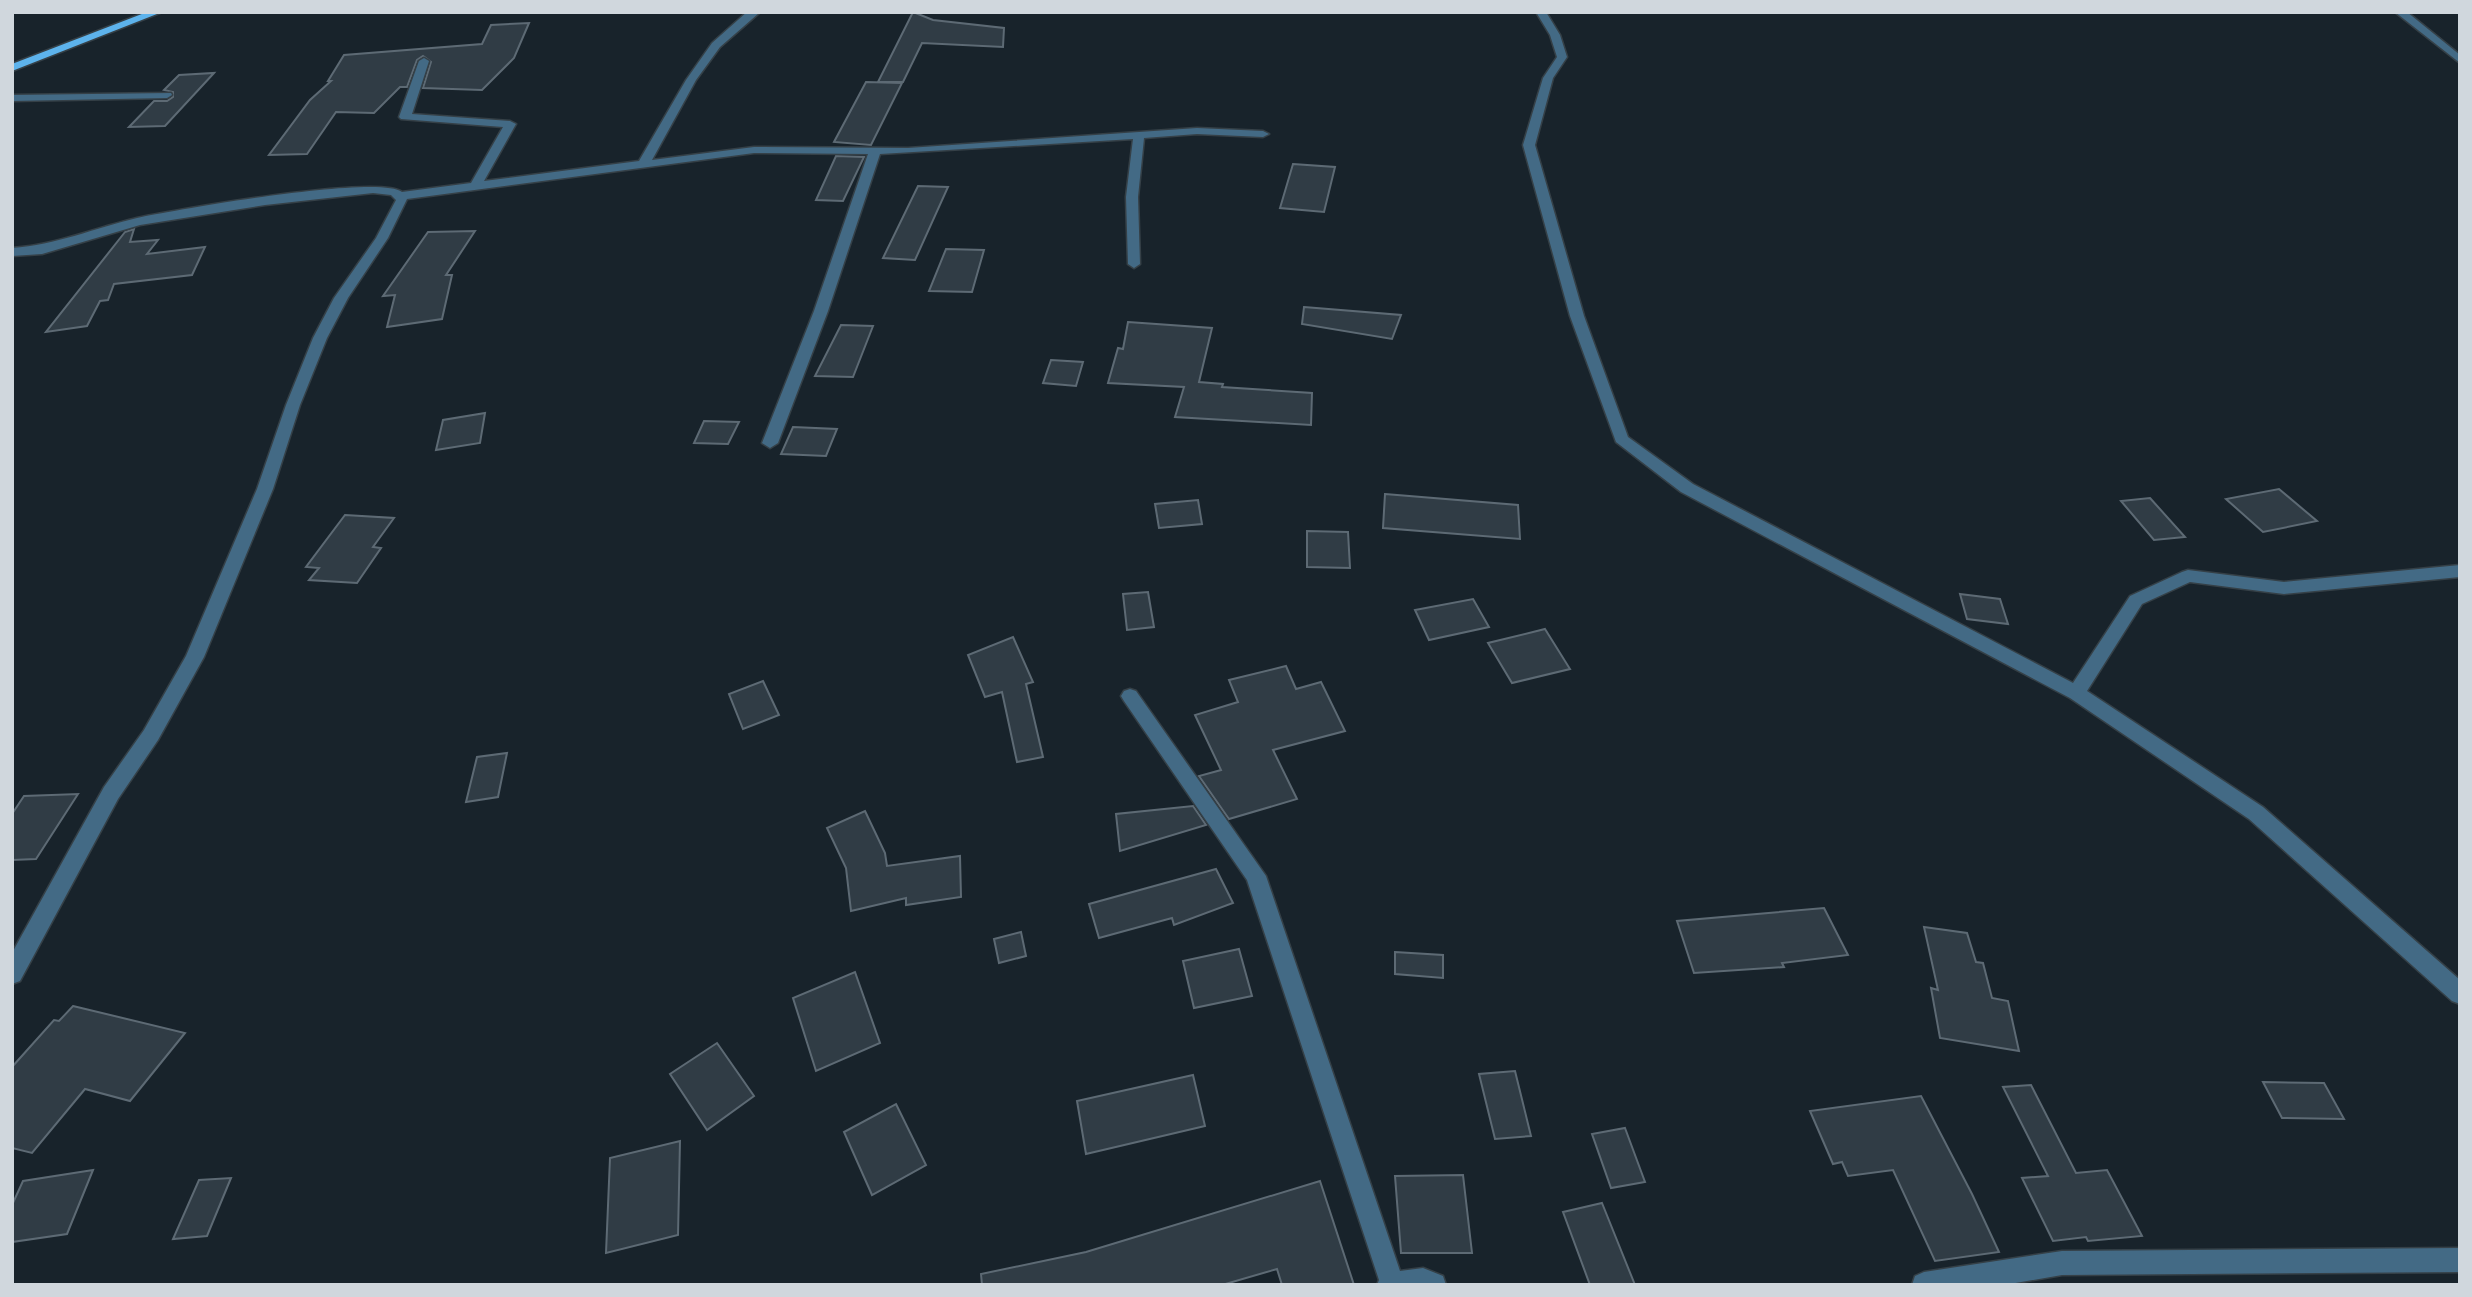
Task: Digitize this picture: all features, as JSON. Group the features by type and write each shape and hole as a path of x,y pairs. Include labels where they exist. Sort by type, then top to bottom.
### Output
{"main road":[{"path":"12,68 156,12"}],"street":[{"path":"643,165 691,80 716,45 754,13 752,12"},
{"path":"1541,12 1555,35 1562,57 1548,78 1529,145 1577,316 1621,439 1687,488 2076,693 2256,813 2460,994"},
{"path":"2400,12 2460,60"},
{"path":"424,61 405,117 510,124 474,187"},
{"path":"12,98 167,95"},
{"path":"12,252 42,250 138,222 265,201 373,189 387,190 400,196 754,150 908,151 1197,131 1263,134"},
{"path":"1133,264 1132,197 1139,135"},
{"path":"770,443 821,311 874,151"},
{"path":"12,974 111,793 151,735 195,657 265,489 293,405 320,338 341,298 382,238 402,200 400,196"},
{"path":"2076,693 2136,600 2188,576 2284,588 2460,571"},
{"path":"1130,696 1255,876 1390,1284 1423,1280 1434,1285"},
{"path":"1924,1285 2062,1263 2347,1263 2460,1260"}],"building":[{"path":"913,12 933,20 1004,28 1003,47 922,43 903,82 878,82"},
{"path":"529,23 514,58 482,90 423,88 431,62 423,56 417,60 407,87 400,87 374,113 336,112 307,154 269,155 310,100 331,81 328,81 344,55 482,44 491,25"},
{"path":"214,73 165,126 129,127 154,101 167,101 173,97 173,92 164,90 179,75"},
{"path":"866,82 902,83 871,145 834,142"},
{"path":"836,156 864,157 843,201 816,200"},
{"path":"1293,164 1335,167 1324,212 1280,208"},
{"path":"918,186 948,187 915,260 883,258"},
{"path":"134,229 130,242 158,240 147,254 205,247 192,275 114,284 108,300 100,301 87,326 46,332 125,232"},
{"path":"475,231 446,275 452,275 442,319 387,327 395,295 383,296 428,232"},
{"path":"946,249 984,250 972,292 929,291"},
{"path":"1304,307 1401,315 1392,339 1302,324"},
{"path":"1128,322 1212,328 1199,382 1223,384 1222,387 1312,393 1311,425 1175,417 1184,387 1108,383 1118,348 1123,349"},
{"path":"841,325 873,326 853,377 815,376"},
{"path":"1051,360 1083,362 1076,386 1043,383"},
{"path":"485,413 480,443 436,450 443,420"},
{"path":"704,421 739,422 728,444 694,443"},
{"path":"793,427 837,429 826,456 781,454"},
{"path":"2279,489 2317,521 2263,532 2226,499"},
{"path":"1385,494 1518,505 1520,539 1383,528"},
{"path":"2150,498 2185,537 2154,540 2121,501"},
{"path":"1198,500 1202,524 1159,528 1155,504"},
{"path":"345,515 394,518 373,547 381,548 357,583 309,580 319,568 306,567"},
{"path":"1307,531 1348,532 1350,568 1307,567"},
{"path":"1148,592 1154,627 1127,630 1123,594"},
{"path":"1960,594 2000,599 2008,624 1967,619"},
{"path":"1473,599 1489,627 1429,640 1415,610"},
{"path":"1545,629 1570,669 1512,683 1488,643"},
{"path":"1013,637 1033,682 1026,684 1043,757 1017,762 1002,692 985,697 968,655"},
{"path":"1286,666 1296,689 1321,682 1345,731 1273,750 1297,799 1229,819 1199,776 1221,770 1195,715 1238,702 1229,680"},
{"path":"763,681 779,715 743,729 729,694"},
{"path":"507,753 498,797 466,802 477,757"},
{"path":"78,794 36,859 12,860 12,814 24,796"},
{"path":"1193,806 1206,825 1120,851 1116,814"},
{"path":"865,811 885,853 887,866 960,856 961,897 906,905 906,898 851,911 846,868 827,828"},
{"path":"1216,869 1233,903 1174,925 1172,918 1099,938 1089,904"},
{"path":"1824,908 1848,955 1782,963 1784,967 1694,973 1677,921"},
{"path":"1924,927 1967,933 1976,962 1983,963 1992,998 2008,1001 2019,1051 1940,1038 1931,988 1938,990"},
{"path":"1021,932 1026,956 999,963 994,939"},
{"path":"1239,949 1252,996 1194,1008 1183,961"},
{"path":"1395,952 1443,955 1443,978 1395,974"},
{"path":"855,972 880,1043 816,1071 793,998"},
{"path":"73,1006 185,1033 130,1101 85,1089 32,1153 12,1148 12,1067 54,1020 59,1021"},
{"path":"717,1043 754,1096 707,1130 670,1074"},
{"path":"1515,1071 1531,1136 1495,1139 1479,1074"},
{"path":"1193,1075 1205,1126 1086,1154 1077,1101"},
{"path":"2263,1082 2324,1083 2344,1119 2282,1118"},
{"path":"2031,1085 2076,1173 2107,1170 2142,1236 2088,1241 2086,1237 2053,1241 2022,1178 2048,1176 2003,1087"},
{"path":"1921,1096 1999,1252 1935,1261 1893,1170 1848,1176 1842,1162 1833,1164 1810,1111"},
{"path":"896,1104 926,1165 872,1195 844,1132"},
{"path":"1625,1128 1645,1182 1611,1188 1592,1134"},
{"path":"680,1141 678,1235 606,1253 610,1158"},
{"path":"93,1170 67,1234 12,1242 12,1205 23,1181"},
{"path":"1463,1175 1472,1253 1401,1253 1395,1176"},
{"path":"231,1178 207,1236 173,1239 199,1180"},
{"path":"1320,1181 1354,1285 1282,1285 1277,1269 1222,1285 982,1285 981,1274 1086,1252"},
{"path":"1602,1203 1635,1285 1590,1285 1563,1212"}]}
